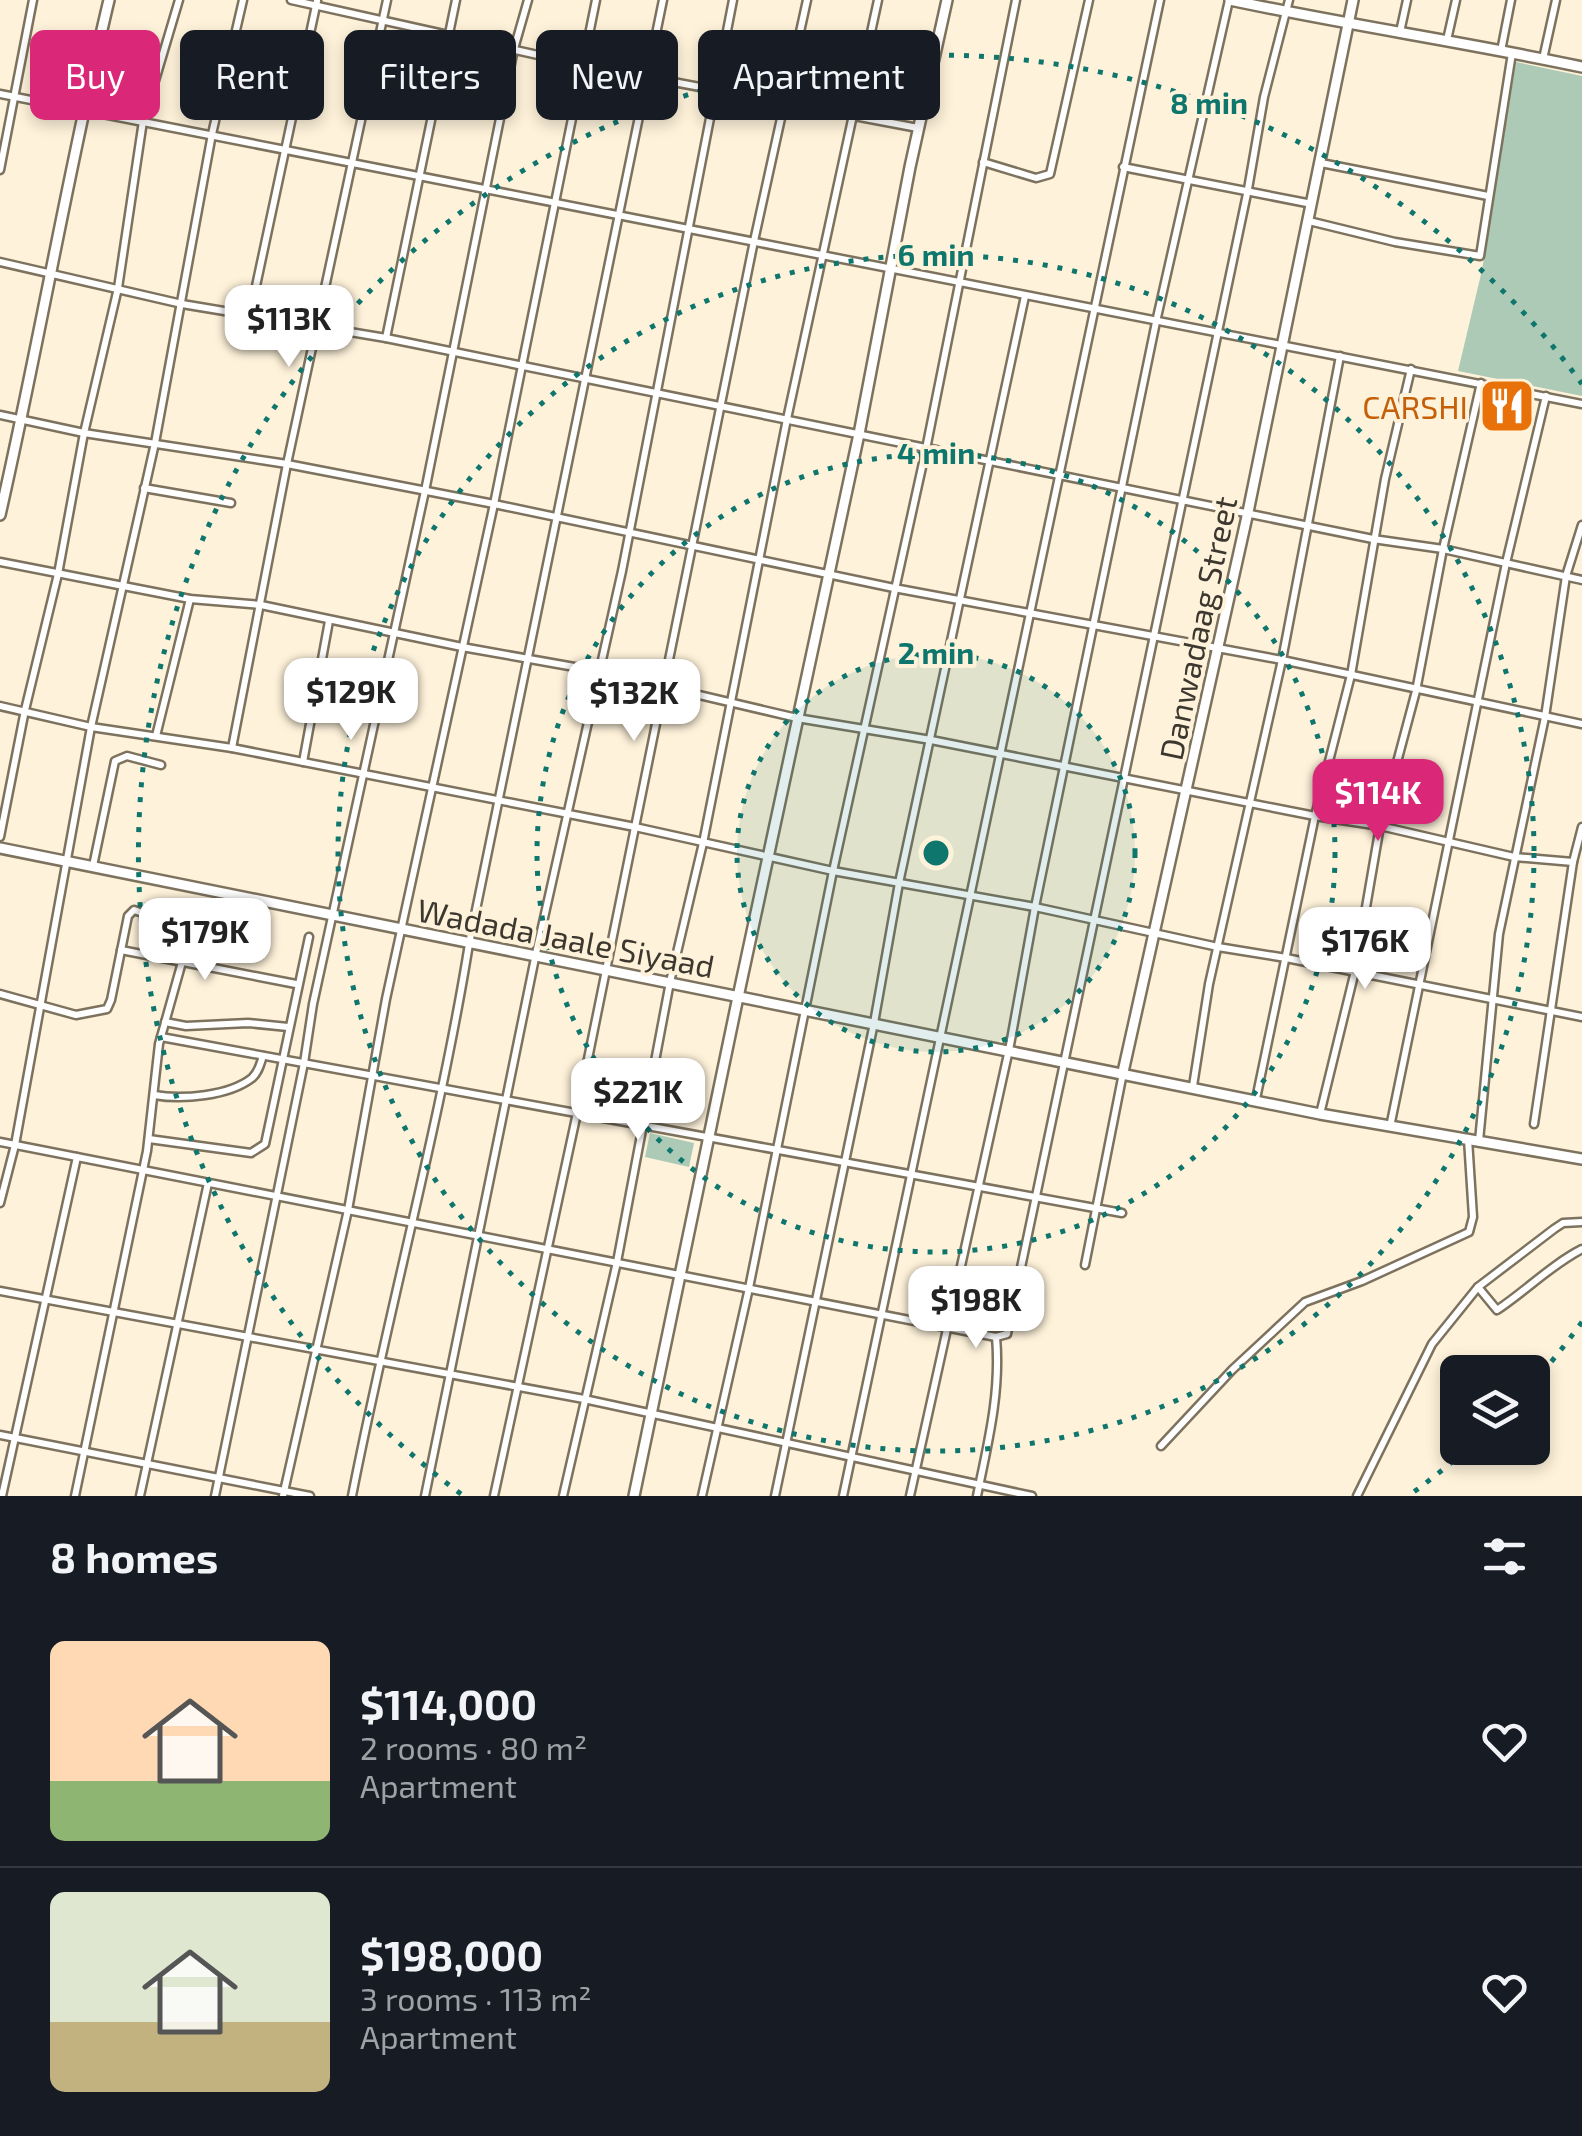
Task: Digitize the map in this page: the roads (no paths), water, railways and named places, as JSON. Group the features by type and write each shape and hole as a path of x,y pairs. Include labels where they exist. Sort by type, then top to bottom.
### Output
{"street":[{"path":"0,170 33,0"},
{"path":"102,30 109,0"},
{"path":"0,837 118,288 143,121 179,0"},
{"path":"0,1203 42,1006 91,727 155,443 212,134 244,0"},
{"path":"291,0 317,2 422,30"},
{"path":"232,748 287,464 387,0"},
{"path":"449,30 456,0"},
{"path":"516,42 528,0"},
{"path":"590,30 596,0"},
{"path":"656,30 662,0"},
{"path":"727,30 733,0"},
{"path":"800,30 807,0"},
{"path":"872,30 878,0"},
{"path":"634,1496 947,0"},
{"path":"702,1496 926,449 1016,0"},
{"path":"983,162 1036,178 1050,174 1089,0"},
{"path":"843,1496 1160,0"},
{"path":"910,1496 1009,1050 1156,322 1230,0 1348,26 1447,40 1582,67"},
{"path":"0,1142 996,1337 1006,1334 1218,333 1264,97 1289,0"},
{"name":"Danwadaag Street","path":"1085,1266 1123,1072 1248,512 1354,0"},
{"path":"1400,32 1407,0"},
{"path":"1447,40 1456,0"},
{"path":"1308,222 1480,256 1511,0"},
{"path":"1543,58 1556,0"},
{"path":"250,314 317,2"},
{"path":"0,94 30,100"},
{"path":"0,515 81,120"},
{"path":"138,120 1582,404"},
{"path":"386,338 430,120"},
{"path":"215,1496 500,120"},
{"path":"283,1494 348,1210 401,930 572,120"},
{"path":"352,1496 378,1362 456,1023 638,120"},
{"path":"426,1496 535,958 630,533 709,120"},
{"path":"494,1496 577,1113 779,120"},
{"path":"562,1496 617,1262 670,982 703,843 787,419 854,120"},
{"path":"872,120 918,128"},
{"path":"1321,163 1488,196"},
{"path":"1123,167 1312,204"},
{"path":"0,262 182,304 386,338 1582,580"},
{"path":"775,1496 846,1162 899,882 1025,296"},
{"path":"1193,1086 1218,948 1282,660 1340,356"},
{"path":"1256,1099 1315,816 1351,674 1374,538 1410,369"},
{"path":"1320,1114 1355,971 1380,826 1416,690 1481,383"},
{"path":"1390,1127 1506,564 1546,396"},
{"path":"0,416 287,464 558,516 894,588 1282,660 1582,724"},
{"path":"144,488 231,503"},
{"path":"1161,1446 1232,1370 1305,1302 1470,1232 1473,1140 1499,934 1545,717 1566,576 1582,526"},
{"path":"0,562 190,599 261,605 598,671 798,718 1188,788 1514,857 1573,862"},
{"path":"156,736 190,599"},
{"path":"304,762 329,620"},
{"path":"0,706 91,727 304,762 833,871 1035,907 1218,948 1582,1017"},
{"path":"92,868 115,761 126,756 162,765"},
{"path":"1534,1124 1573,862 1582,826"},
{"name":"Wadada Jaale Siyaad","path":"0,848 1320,1114 1582,1159"},
{"path":"0,994 76,1015 107,1009 128,916 134,910 191,930 160,1037 148,1138 76,1496"},
{"path":"148,1138 251,1153 265,1144 308,937"},
{"path":"121,950 296,984"},
{"path":"164,1022 186,1026 248,1023 288,1028"},
{"path":"160,1037 1122,1213"},
{"path":"154,1094 191,1096 227,1088 252,1079 263,1056"},
{"path":"2,1496 77,1157"},
{"path":"140,1496 208,1183"},
{"path":"1357,1496 1432,1344 1478,1287 1563,1224 1582,1222"},
{"path":"1478,1287 1498,1310 1556,1262 1582,1249"},
{"path":"0,1291 584,1399 1032,1496"},
{"path":"977,1496 992,1429 998,1370 996,1337"},
{"path":"0,1434 283,1494 310,1496"}],"place":[{"name":"CARSHI","path":"1507,406"}]}
